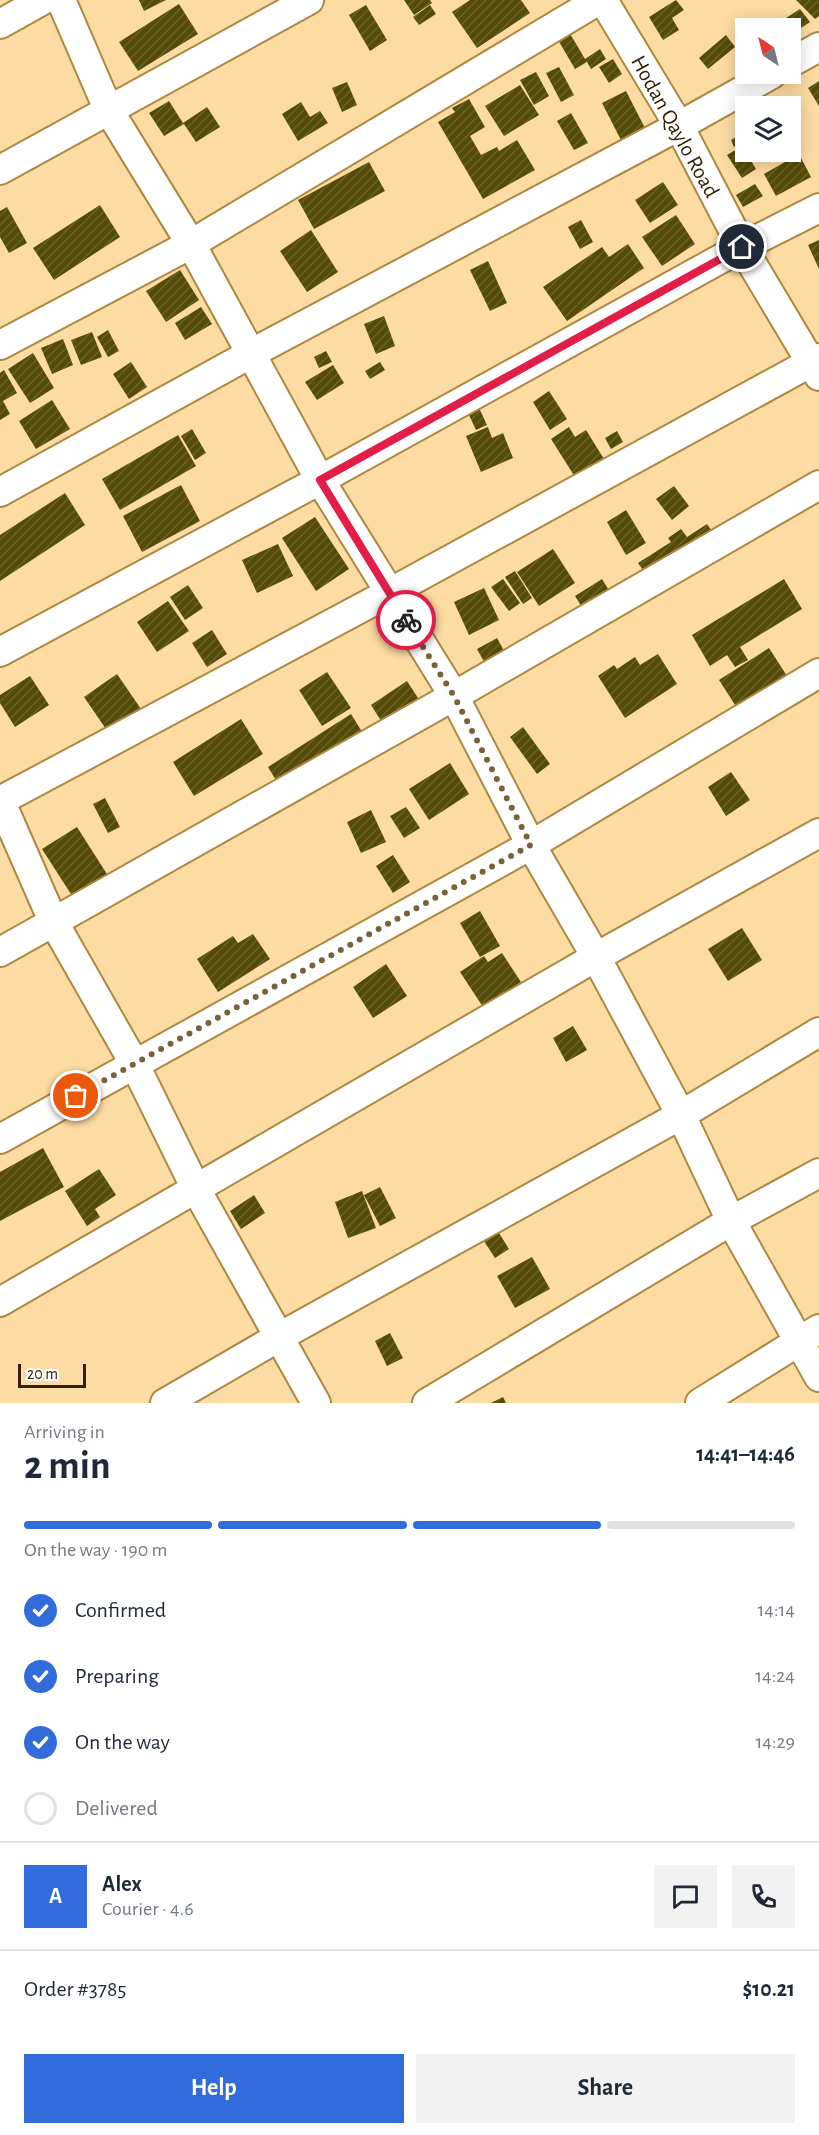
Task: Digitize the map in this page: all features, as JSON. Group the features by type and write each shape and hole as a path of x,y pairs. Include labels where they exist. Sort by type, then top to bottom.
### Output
{"street":[{"path":"0,24 43,0"},
{"path":"61,0 108,109 192,244 320,480 454,696 531,845 596,957 681,1115 731,1221 808,1335 819,1377"},
{"path":"0,170 309,0"},
{"path":"0,345 192,244 601,0"},
{"name":"Hodan Qaylo Road","path":"601,0 679,126 742,247 816,365"},
{"path":"801,57 819,47"},
{"path":"0,492 252,352 754,84"},
{"path":"0,652 320,480 742,247 819,208"},
{"path":"316,1403 196,1189 134,1063 53,921 0,800 816,365"},
{"path":"0,952 454,696 819,485"},
{"path":"0,1139 531,845 819,673"},
{"path":"0,1302 596,957 819,833"},
{"path":"165,1403 279,1337 681,1115 819,1032"},
{"path":"428,1403 731,1221 819,1173"},
{"path":"700,1403 808,1335"}],"building":[{"path":"139,0 166,0 144,11"},
{"path":"404,0 430,0 432,3 414,15"},
{"path":"470,0 521,0 530,13 477,48 452,12"},
{"path":"676,0 684,10 672,18 679,30 663,40 649,17"},
{"path":"796,0 819,0 819,16 815,19"},
{"path":"179,4 198,34 138,71 119,42"},
{"path":"366,5 387,40 370,51 349,15"},
{"path":"430,5 436,14 419,25 413,17"},
{"path":"800,9 810,22 801,28 801,18 786,18"},
{"path":"569,32 585,59 600,49 606,59 591,69 587,62 575,69 558,40"},
{"path":"726,35 735,47 708,69 699,58"},
{"path":"613,59 622,74 609,83 599,67"},
{"path":"559,67 574,95 561,102 546,73"},
{"path":"536,72 549,96 534,105 520,80"},
{"path":"819,81 819,106 808,88"},
{"path":"347,82 357,105 342,112 332,88"},
{"path":"520,85 539,115 504,136 485,106"},
{"path":"626,91 646,130 622,142 602,103"},
{"path":"469,99 485,127 470,136 481,155 497,147 499,151 517,140 535,170 483,199 438,122 455,112 452,108"},
{"path":"169,101 183,123 207,107 220,127 196,142 184,124 164,136 149,113"},
{"path":"301,102 310,117 320,111 328,123 298,141 282,114"},
{"path":"571,113 588,143 574,150 557,121"},
{"path":"735,137 734,147 731,140"},
{"path":"735,150 735,162 752,162 756,169 742,178 727,155"},
{"path":"801,158 811,177 776,196 764,174 785,162 801,162"},
{"path":"369,162 385,191 314,229 298,200"},
{"path":"663,182 678,205 650,223 635,200"},
{"path":"755,184 763,196 743,207 736,195"},
{"path":"100,205 120,237 54,280 33,248"},
{"path":"7,207 27,243 9,253 0,237 0,211"},
{"path":"676,215 695,244 662,266 642,237"},
{"path":"581,220 593,242 580,249 568,227"},
{"path":"311,230 338,272 307,292 280,251"},
{"path":"819,240 819,269 808,245"},
{"path":"628,244 644,268 567,321 543,287 602,247 609,257"},
{"path":"488,261 507,303 490,311 470,270"},
{"path":"180,270 199,300 166,322 146,291"},
{"path":"201,307 212,324 185,340 175,323"},
{"path":"384,316 395,346 376,354 364,324"},
{"path":"108,330 119,351 108,357 97,337"},
{"path":"92,332 102,357 81,365 71,340"},
{"path":"63,339 73,365 52,374 41,348"},
{"path":"326,351 332,362 319,368 314,357"},
{"path":"33,353 54,388 30,403 8,369"},
{"path":"131,362 147,387 129,399 113,374"},
{"path":"380,362 385,370 370,379 365,371"},
{"path":"333,365 344,383 317,400 305,382"},
{"path":"4,370 17,393 3,401 10,414 0,420 0,373"},
{"path":"549,391 567,419 550,430 533,402"},
{"path":"52,400 70,429 36,449 19,421"},
{"path":"479,408 487,425 476,430 468,413"},
{"path":"488,427 492,438 503,433 513,458 481,472 466,436"},
{"path":"569,427 575,437 586,430 604,459 575,477 551,439"},
{"path":"192,429 206,453 195,460 181,436"},
{"path":"617,431 623,442 611,449 605,438"},
{"path":"178,435 196,466 120,510 102,479"},
{"path":"181,485 200,521 142,552 123,516"},
{"path":"674,486 689,506 672,520 656,499"},
{"path":"65,493 85,525 0,581 0,535"},
{"path":"626,510 646,543 626,555 607,522"},
{"path":"315,517 349,569 316,591 282,538"},
{"path":"707,524 725,550 659,593 638,563 671,542 668,538 681,529 687,537"},
{"path":"278,544 293,576 257,593 242,560"},
{"path":"553,549 575,583 539,606 517,572"},
{"path":"515,571 532,598 523,604 505,577"},
{"path":"503,579 520,603 509,611 491,587"},
{"path":"602,579 621,610 594,627 575,596"},
{"path":"784,579 802,609 740,647 748,660 735,667 727,655 710,666 692,635"},
{"path":"188,585 203,608 185,620 170,597"},
{"path":"484,588 499,620 469,635 454,602"},
{"path":"168,601 189,631 157,652 137,622"},
{"path":"212,630 227,654 207,667 192,643"},
{"path":"497,638 513,667 493,678 477,649"},
{"path":"769,648 787,676 737,708 719,680"},
{"path":"658,654 677,684 625,718 598,676 614,665 617,669 635,657 640,665"},
{"path":"327,672 351,708 322,726 299,690"},
{"path":"117,674 141,709 108,732 84,697"},
{"path":"30,676 49,705 15,727 0,703 0,695"},
{"path":"407,681 427,712 390,735 371,705"},
{"path":"351,714 369,743 286,797 268,767"},
{"path":"241,719 263,754 194,796 173,762"},
{"path":"523,727 550,764 537,774 510,737"},
{"path":"450,763 469,794 429,820 409,789"},
{"path":"731,772 750,800 726,816 708,787"},
{"path":"105,798 120,827 108,833 93,804"},
{"path":"406,807 420,828 404,838 390,816"},
{"path":"371,810 386,842 361,853 347,822"},
{"path":"77,827 112,882 78,905 42,849"},
{"path":"393,855 410,882 393,893 376,866"},
{"path":"480,911 500,946 480,957 460,923"},
{"path":"742,928 762,960 728,981 708,949"},
{"path":"253,934 270,959 218,992 197,959 233,936 238,943"},
{"path":"502,953 521,982 483,1007 460,972 484,956 488,962"},
{"path":"386,964 407,996 373,1018 353,987"},
{"path":"573,1026 587,1050 566,1062 553,1038"},
{"path":"43,1148 64,1187 0,1221 0,1172"},
{"path":"99,1169 116,1195 95,1209 100,1217 87,1226 65,1191"},
{"path":"380,1187 396,1218 380,1226 364,1195"},
{"path":"362,1191 376,1228 348,1238 335,1202"},
{"path":"254,1195 265,1213 241,1229 230,1211"},
{"path":"494,1225 509,1249 495,1258 480,1235"},
{"path":"532,1257 550,1289 515,1308 497,1276"},
{"path":"390,1333 403,1358 387,1366 375,1341"},
{"path":"503,1397 506,1403 491,1403"}],"way so far":[{"path":"76,1096 531,845 454,696 406,620"}],"route":[{"path":"406,620 320,480 742,247"}]}
